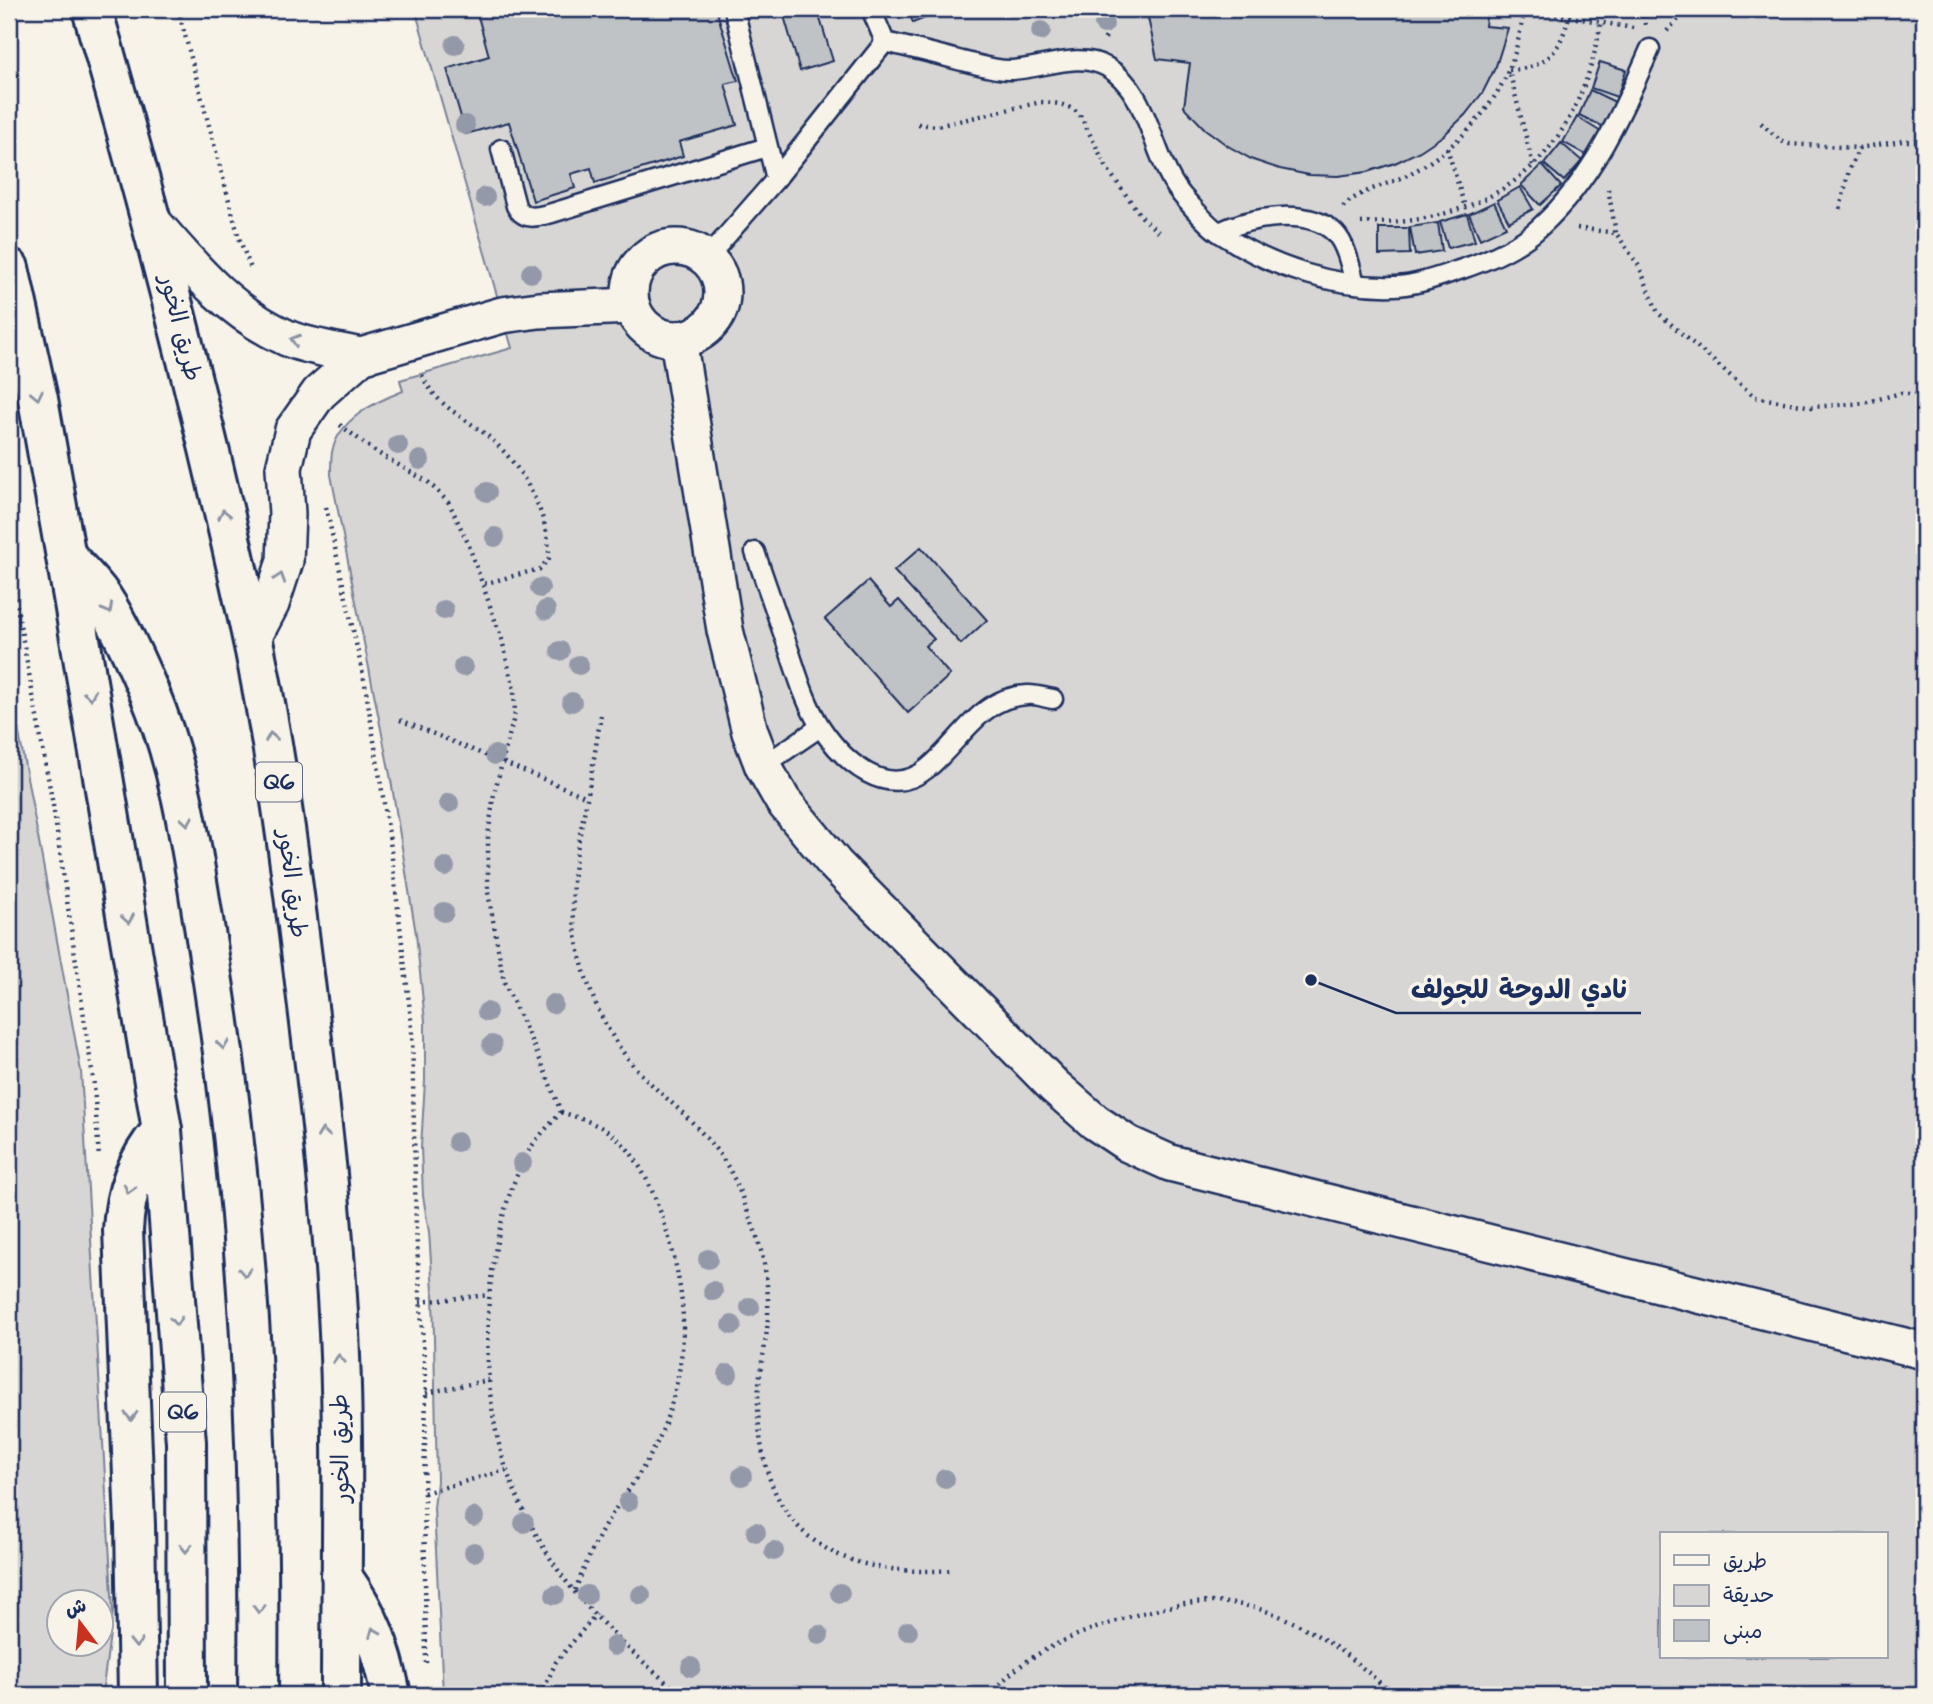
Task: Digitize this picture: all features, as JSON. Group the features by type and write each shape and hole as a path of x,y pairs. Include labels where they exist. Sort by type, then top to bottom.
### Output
{"highway":[{"name":"طريق الخور","path":"92,9 153,222 203,419 252,640 279,782 324,1139 336,1285 342,1431 341,1695"},
{"name":"Q6","path":"9,268 38,399 66,555 162,1130 186,1443 187,1695"},
{"path":"66,555 99,593 117,627 149,693 181,789 220,1024 238,1179 256,1478 258,1695"},
{"path":"138,1695 135,1525 123,1230 128,1186 148,1147 162,1130"},
{"path":"341,1574 376,1635 391,1695"}],"street":[{"path":"153,222 204,282 239,310 289,339 361,356"},
{"path":"670,247 683,247 708,258 716,269 723,295 720,309 704,330 678,339 666,338 645,327 632,306 631,281 645,258 670,247"},
{"path":"252,640 271,604 285,561 284,468 293,430 319,393 361,356 502,315 539,310 632,306"},
{"path":"678,339 725,630 741,701 763,766 783,801 835,864 1054,1086 1095,1122 1128,1144 1170,1163 1924,1351"}],"lane":[{"path":"734,9 776,179"},
{"path":"871,9 885,42"},
{"path":"708,258 776,179 885,42"},
{"path":"885,42 1006,70 1077,60 1099,63 1132,89 1160,159 1184,198 1219,232 1258,255 1311,276 1355,284 1397,286 1433,279 1504,252 1529,235 1562,205 1582,180 1623,111 1650,49"},
{"path":"501,149 516,206 520,213 529,217 552,213 766,147"},
{"path":"1219,232 1236,224 1269,218 1306,219 1325,225 1336,234 1355,284"},
{"path":"755,552 800,682 820,727 847,760 874,777 892,782 913,778 955,743 982,711 1005,699 1029,694 1054,699"},
{"path":"763,766 820,727"}],"path":[{"path":"178,9 239,238 256,281"},
{"path":"1325,225 1350,200 1412,173 1447,148 1483,111 1502,86 1509,70 1525,9 1645,30"},
{"path":"1509,70 1529,68 1548,59 1563,37 1569,17"},
{"path":"1325,225 1396,222 1465,207 1509,186 1533,166 1563,131 1589,76 1601,23"},
{"path":"1509,70 1533,166"},
{"path":"918,124 937,126 1041,102 1059,103 1073,108 1080,116 1108,170 1142,217 1161,235"},
{"path":"1761,123 1789,144 1859,148 1902,141 1924,141"},
{"path":"1447,148 1465,207"},
{"path":"1840,209 1849,170 1859,148"},
{"path":"1529,235 1575,227 1616,233 1639,266 1658,313 1755,397 1812,407 1864,403 1901,393 1924,396"},
{"path":"410,341 421,374 433,395 499,447 531,493 547,531 549,558 540,569 483,584"},
{"path":"319,393 334,419 344,428 376,452 428,482 444,497 459,523 502,640 514,690 515,713 494,794 488,836 488,892 492,929 504,982 561,1112"},
{"path":"323,495 365,684 390,841 412,1027 416,1228 426,1393 426,1669"},
{"path":"9,564 53,804 94,1085 100,1168"},
{"path":"601,715 573,883 580,954 595,1003 629,1060 690,1120 729,1169 763,1255 768,1286 768,1318 758,1400 765,1460 774,1491 784,1510 803,1532 834,1552 860,1564 917,1573 953,1570"},
{"path":"400,720 587,797"},
{"path":"561,1112 531,1147 512,1186 499,1232 490,1295 489,1380 495,1428 506,1470 536,1533 554,1563 614,1633 681,1695"},
{"path":"561,1112 592,1121 621,1142 642,1168 664,1224 677,1273 683,1320 676,1383 664,1427 639,1477 608,1521 590,1553 575,1590"},
{"path":"420,1302 490,1295"},
{"path":"426,1393 489,1380"},
{"path":"424,1493 506,1470"},
{"path":"991,1695 999,1684 1033,1657 1069,1637 1126,1617 1177,1605 1228,1603 1280,1615 1330,1644 1394,1695"},
{"path":"541,1695 556,1662 596,1614"}],"green space":[{"path":"415,9 1924,9 1924,1695 443,1695 434,1508 437,1481 433,1291 421,1147 425,1021 416,934 391,780 331,475 332,452 342,430 370,406 403,391 400,380 512,348"},
{"path":"9,679 81,1071 112,1588 46,1588 46,1658 107,1658 102,1695 9,1695"}],"building":[{"path":"476,9 716,9 738,81 725,84 737,125 679,142 683,156 595,183 591,168 571,174 575,188 533,201 509,122 466,134 447,69 489,56"},
{"path":"782,9 817,9 833,61 800,71"},
{"path":"908,9 938,9 940,12 913,23"},
{"path":"1146,9 1487,9 1485,26 1508,28 1496,66 1483,92 1465,115 1444,135 1420,151 1367,172 1338,176 1309,175 1253,160 1205,129 1184,107 1190,63 1157,59"},
{"path":"1600,62 1626,70 1617,97 1591,88"},
{"path":"1590,90 1615,102 1604,127 1579,115"},
{"path":"1577,117 1601,132 1588,156 1563,142"},
{"path":"1561,143 1582,161 1564,181 1544,164"},
{"path":"1542,165 1561,186 1540,205 1521,185"},
{"path":"1520,187 1533,209 1509,222 1497,200"},
{"path":"1494,202 1506,227 1480,239 1469,214"},
{"path":"1467,214 1475,241 1448,248 1440,222"},
{"path":"1438,223 1442,251 1415,255 1410,227"},
{"path":"1379,228 1409,228 1410,254 1379,255"},
{"path":"921,547 987,620 961,644 894,571"},
{"path":"868,581 891,607 899,600 934,639 925,646 950,675 908,713 825,619"}],"place":[{"name":"نادي الدوحة للجولف","path":"1311,980"}]}
